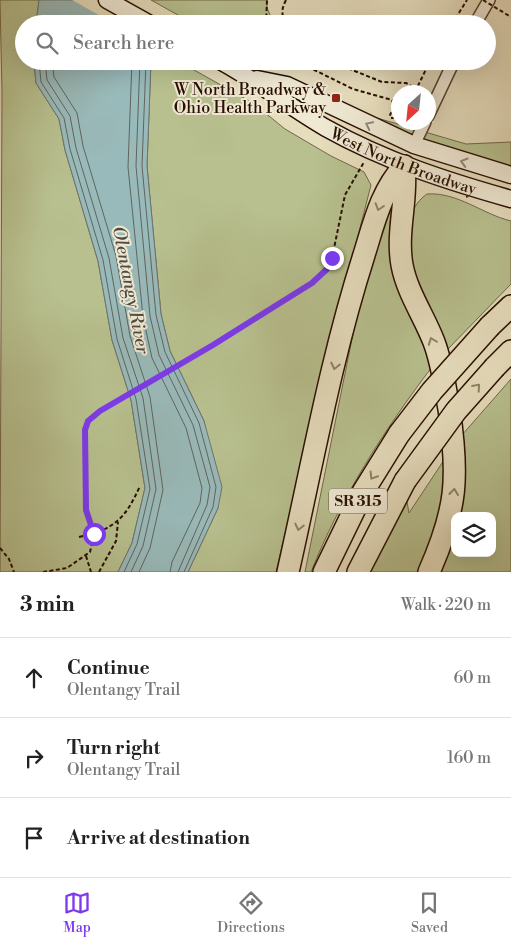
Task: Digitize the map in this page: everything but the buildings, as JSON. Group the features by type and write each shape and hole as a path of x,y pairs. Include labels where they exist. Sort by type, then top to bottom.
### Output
{"highway":[{"path":"288,572 345,319 357,276 382,199 391,181 404,166"},
{"path":"404,166 406,186 401,212 402,265 434,342 446,388 456,469 454,495 448,522 429,572"},
{"name":"SR 315","path":"324,572 363,492 399,434 432,391 490,326 511,306"},
{"name":"SR 315","path":"358,572 405,481 456,411 511,351"}],"main road":[{"path":"107,0 134,15"},
{"name":"West North Broadway","path":"236,70 252,78 294,109 328,129 404,166 511,199"},
{"name":"West North Broadway","path":"252,78 287,85 414,145 511,174"},
{"path":"404,166 414,145"}],"street":[{"path":"481,15 490,0"},
{"path":"436,99 450,70"},
{"path":"414,145 421,130"}],"path":[{"path":"266,0 266,15"},
{"path":"282,15 281,8 286,0"},
{"path":"458,15 467,0"},
{"path":"483,0 511,17"},
{"path":"314,70 353,89 391,100"},
{"path":"352,70 382,82 408,85"},
{"path":"419,85 426,70"},
{"path":"43,572 67,568 90,552 94,534 86,510 85,430 88,421 100,411 213,345 312,283 327,269 332,258 345,195 361,167"},
{"path":"79,537 94,534 118,522 133,502 140,486"},
{"path":"99,572 116,541 118,522"},
{"path":"0,548 9,559 14,572"},
{"path":"86,556 90,572"}],"green space":[{"path":"0,0 39,0 37,15 15,15 15,70 35,70 36,83 59,119 65,150 98,261 112,340 131,400 145,488 132,543 118,572 0,572 2,93"},
{"path":"151,0 267,0 267,8 270,15 178,15"},
{"path":"151,70 194,70 253,103 285,129 331,156 364,172 371,185 319,388 276,572 188,572 218,508 204,421 170,351 161,314 147,166"},
{"path":"360,113 391,122 391,127"},
{"path":"398,130 418,130 466,144 511,142 511,167 422,141"},
{"path":"427,194 449,196 511,221 511,284 448,349 422,292 409,247 409,226 414,208"},
{"path":"391,199 395,201 390,222 391,264 432,367 380,440 335,518 311,572 305,572 356,319 376,238"},
{"path":"511,379 511,572 438,572 451,537 451,557 496,557 496,512 457,512 462,435"},
{"path":"448,454 442,514 421,572 370,572 407,502 409,513"}],"water":[{"path":"39,0 141,0 145,15 37,15"},
{"name":"Olentangy River","path":"35,70 151,70 147,166 161,314 170,351 204,421 222,487 218,508 188,572 118,572 132,543 145,488 131,400 112,340 98,261 65,150 59,119 36,83"}],"pier":[{"path":"72,0 144,0 147,15 99,15"}],"place":[{"name":"W North Broadway & Ohio Health Parkway","path":"336,98"}],"route":[{"path":"94,534 86,510 85,430 88,421 100,411 213,345 312,283 327,269 332,258"}]}
